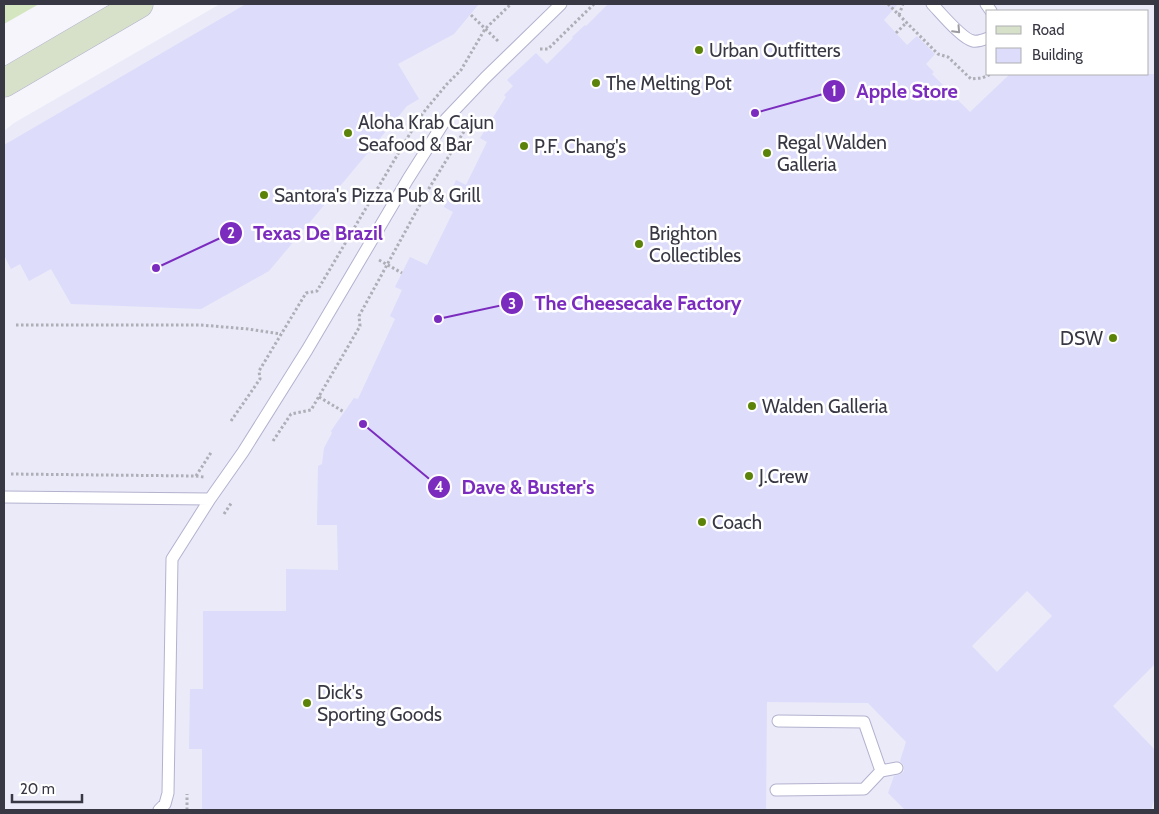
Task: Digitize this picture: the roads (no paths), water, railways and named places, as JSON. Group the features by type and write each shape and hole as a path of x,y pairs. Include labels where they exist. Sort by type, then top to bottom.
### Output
{"street":[{"path":"4,83 139,4"}],"lane":[{"path":"159,810 165,804 168,793 172,558 243,452 307,350 446,119 561,4"},
{"path":"932,4 963,37 972,41 986,39"},
{"path":"4,497 210,499"},
{"path":"778,721 864,722 881,771"},
{"path":"776,790 864,789 881,771 897,768"}],"place":[{"name":"Urban Outfitters","path":"699,50"},
{"name":"The Melting Pot","path":"596,83"},
{"name":"Apple Store","path":"755,113"},
{"name":"Aloha Krab Cajun Seafood & Bar","path":"348,133"},
{"name":"P.F. Chang's","path":"524,146"},
{"name":"Regal Walden Galleria","path":"767,153"},
{"name":"Santora's Pizza Pub & Grill","path":"264,195"},
{"name":"Brighton Collectibles","path":"639,244"},
{"name":"Texas De Brazil","path":"156,268"},
{"name":"The Cheesecake Factory","path":"438,319"},
{"name":"DSW","path":"1113,338"},
{"name":"Walden Galleria","path":"752,406"},
{"name":"Dave & Buster's","path":"363,424"},
{"name":"J.Crew","path":"749,476"},
{"name":"Coach","path":"702,522"},
{"name":"Dick's Sporting Goods","path":"307,703"}]}
